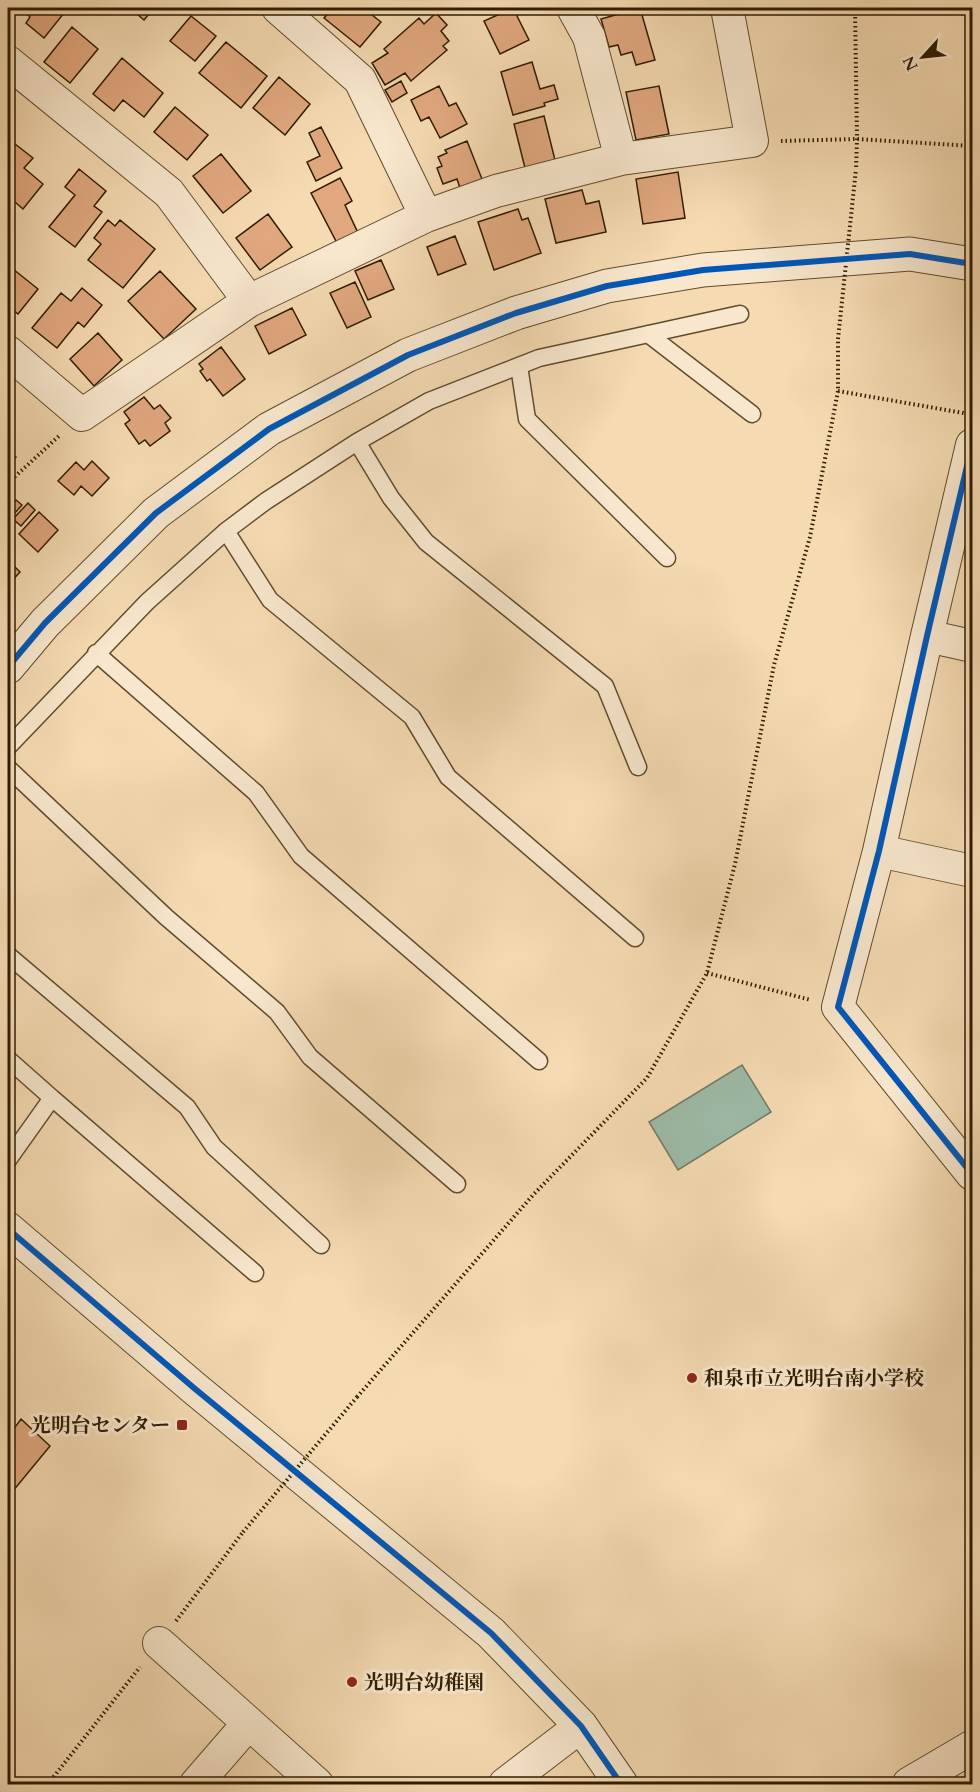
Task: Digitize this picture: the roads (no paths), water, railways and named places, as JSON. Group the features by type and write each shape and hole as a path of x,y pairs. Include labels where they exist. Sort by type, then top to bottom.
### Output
{"street":[{"path":"278,8 360,80 426,216"},
{"path":"573,8 589,37 621,159"},
{"path":"8,352 82,415 249,301 426,216 496,190 621,159 752,141 727,8"},
{"path":"8,62 169,193 249,301"},
{"path":"8,667 45,623 156,513 269,429 408,355 516,313 607,286 703,270 910,254 972,264"},
{"path":"972,445 879,851 838,1007 972,1174"},
{"path":"927,636 972,646"},
{"path":"879,851 972,871"},
{"path":"8,1229 185,1381 491,1633 581,1726 621,1785"},
{"path":"159,1643 317,1785"},
{"path":"196,1785 248,1724"},
{"path":"505,1785 581,1726"},
{"path":"909,1785 972,1747"}],"lane":[{"path":"8,747 147,602 226,531 266,501 357,442 429,401 539,358 740,314"},
{"path":"648,334 752,414"},
{"path":"519,366 527,419 667,558"},
{"path":"357,442 391,498 426,542 605,686 638,767"},
{"path":"226,531 270,600 412,717 447,777 635,938"},
{"path":"96,653 256,793 301,856 538,1061"},
{"path":"8,768 166,917 277,1012 310,1057 457,1184"},
{"path":"8,955 187,1107 214,1147 321,1245"},
{"path":"8,1059 255,1273"},
{"path":"8,1160 52,1098"}],"place":[{"name":"和泉市立光明台南小学校","path":"692,1378"},
{"name":"光明台センター","path":"182,1425"},
{"name":"光明台幼稚園","path":"352,1682"}]}
